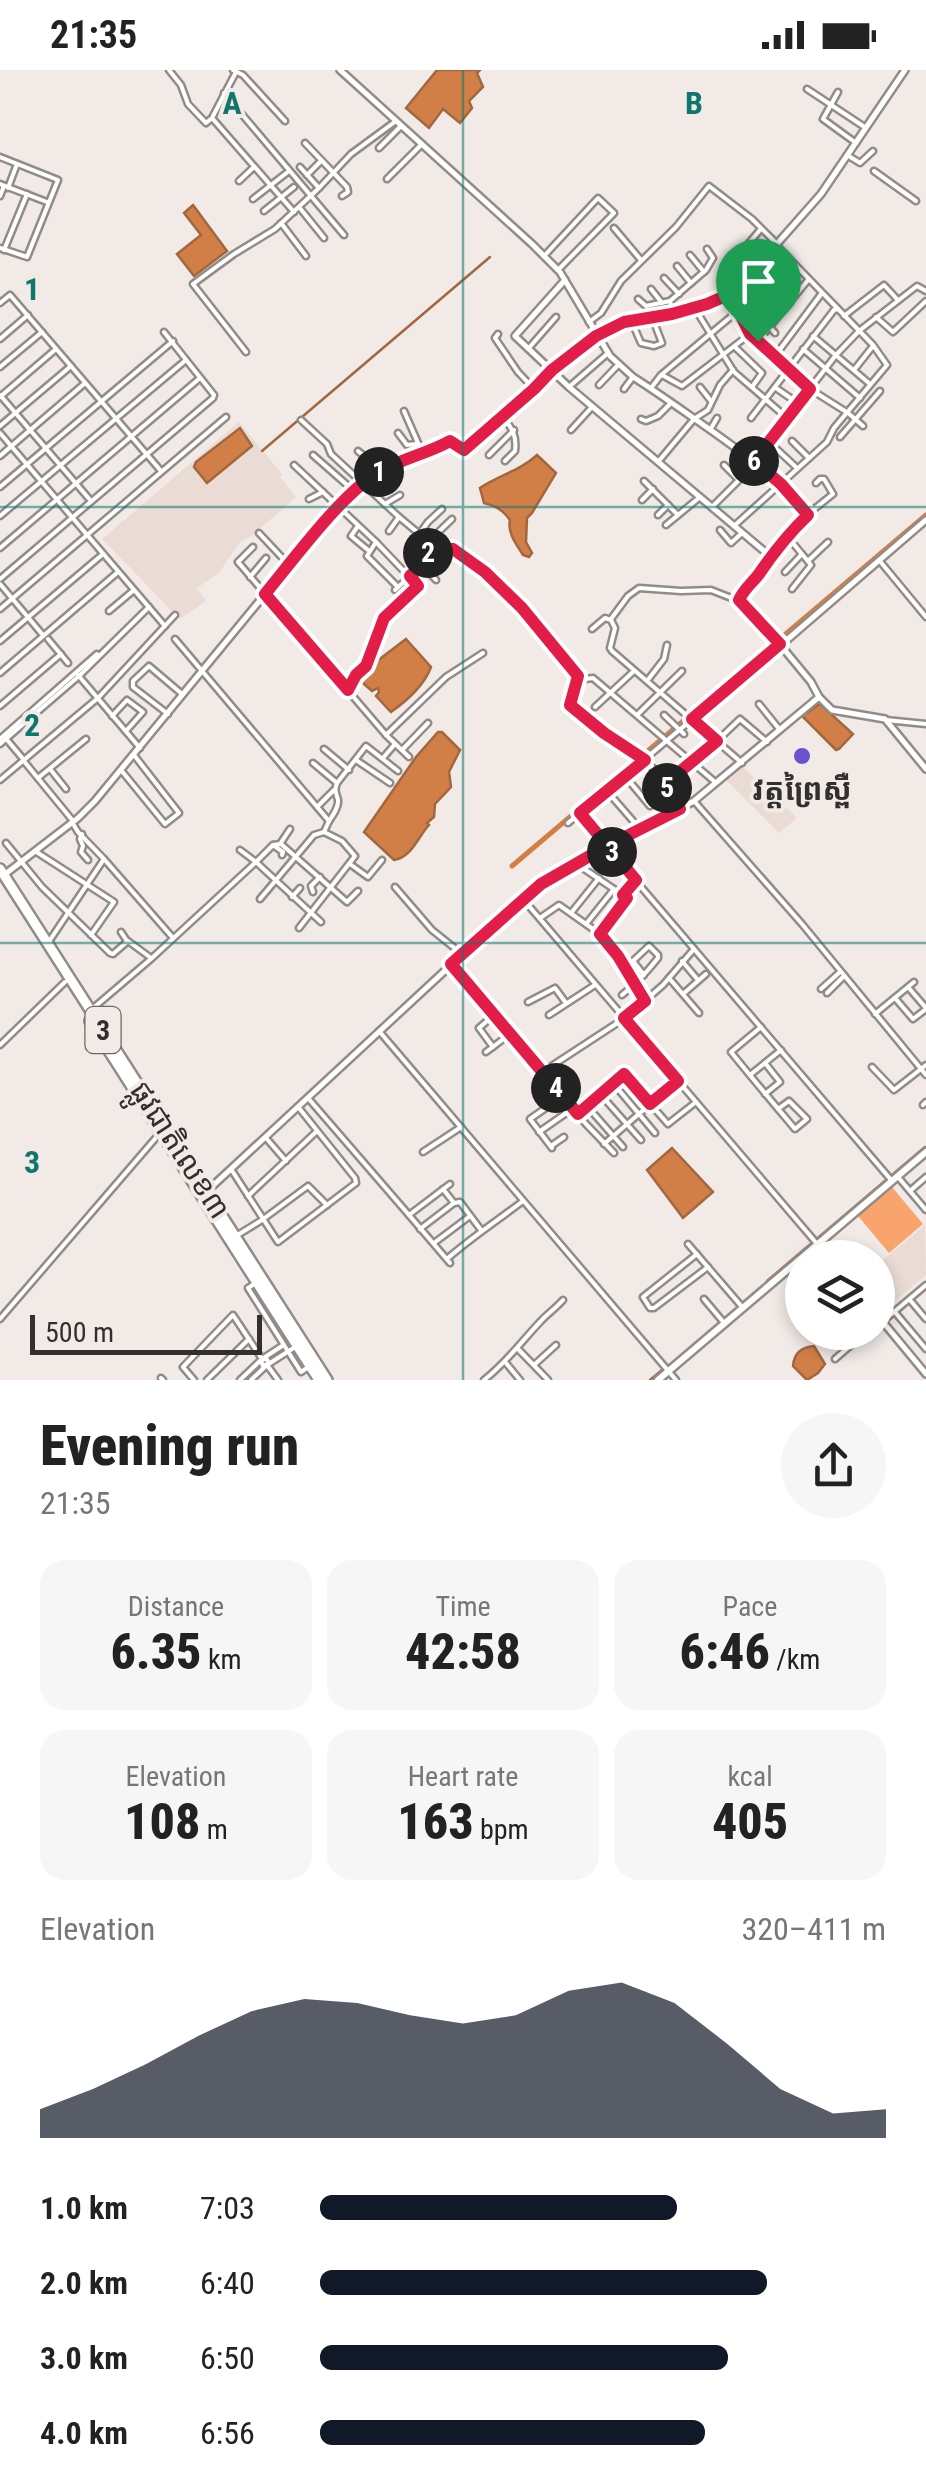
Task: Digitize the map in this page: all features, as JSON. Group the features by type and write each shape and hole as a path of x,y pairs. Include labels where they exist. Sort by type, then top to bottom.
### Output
{"highway":[{"name":"ផ្លូវជាតិលេខ៣","path":"1,874 48,943 319,1380"},
{"name":"ផ្លូវជាតិលេខ៣","path":"1,874 161,1132 236,1237 294,1343 327,1380"}],"main road":[{"path":"817,1240 925,1155"},
{"path":"658,1380 785,1270"}],"street":[{"path":"168,70 181,85 188,104 206,123 234,71 243,75 286,121"},
{"path":"340,70 558,270 596,336 619,364 754,461 808,515"},
{"path":"1,874 95,802 288,565 354,491 378,472 450,441 464,450 552,370 596,336 631,320 672,314 730,294 756,270 821,194 905,70"},
{"path":"807,88 866,128"},
{"path":"838,92 823,119 856,143"},
{"path":"224,94 344,234"},
{"path":"212,118 282,198 324,238"},
{"path":"379,148 398,123"},
{"path":"246,352 193,284 275,230 351,154 398,123"},
{"path":"305,144 346,187 348,192 342,196"},
{"path":"388,179 422,144"},
{"path":"848,155 860,163 873,151"},
{"path":"0,157 58,179 27,258 2,249 26,194"},
{"path":"307,175 321,161"},
{"path":"0,196 17,164"},
{"path":"239,180 255,167"},
{"path":"300,168 319,188"},
{"path":"253,199 290,170"},
{"path":"874,171 916,201"},
{"path":"589,322 601,312 621,281 680,223 710,185 761,228 887,363 827,442 734,526"},
{"path":"4,186 49,202"},
{"path":"264,211 294,187"},
{"path":"544,256 598,198 614,212 558,270"},
{"path":"282,223 306,256"},
{"path":"614,228 641,260"},
{"path":"728,268 761,228"},
{"path":"638,300 644,306 670,301 704,272 713,257 707,249"},
{"path":"741,254 756,270"},
{"path":"690,255 704,272"},
{"path":"676,266 691,283"},
{"path":"664,278 679,294"},
{"path":"565,280 515,334 569,387 770,556"},
{"path":"758,341 808,280"},
{"path":"844,316 884,285 898,300"},
{"path":"712,507 859,331 918,285 926,291"},
{"path":"651,289 662,303"},
{"path":"775,356 822,293"},
{"path":"730,294 750,334 810,389 863,426"},
{"path":"650,388 712,334 740,313 754,309 767,294 786,305"},
{"path":"0,303 10,295 162,472"},
{"path":"670,301 672,314"},
{"path":"876,317 893,332 926,301"},
{"path":"694,307 733,370 788,419"},
{"path":"754,309 775,333"},
{"path":"751,418 838,309"},
{"path":"0,339 28,315"},
{"path":"631,320 641,343 654,346 662,342 652,316"},
{"path":"528,349 556,317"},
{"path":"0,368 42,332"},
{"path":"140,748 0,582 214,398 164,332"},
{"path":"498,334 494,338 534,389"},
{"path":"662,375 682,386 750,334"},
{"path":"813,336 870,384"},
{"path":"0,487 172,342"},
{"path":"854,370 873,346"},
{"path":"734,348 762,373 751,388"},
{"path":"56,349 0,396 91,501"},
{"path":"802,350 860,398"},
{"path":"569,387 608,353"},
{"path":"0,516 186,360"},
{"path":"600,385 619,364"},
{"path":"71,366 0,430 165,626"},
{"path":"658,462 694,419 708,410 720,385 733,370"},
{"path":"624,388 633,377"},
{"path":"0,548 200,378"},
{"path":"0,456 86,383"},
{"path":"700,387 712,400"},
{"path":"776,388 799,404"},
{"path":"840,437 880,391"},
{"path":"641,419 658,416 670,402"},
{"path":"571,430 592,407"},
{"path":"404,411 422,452"},
{"path":"502,416 514,430 516,450 505,460"},
{"path":"0,609 226,417"},
{"path":"710,430 717,418"},
{"path":"300,420 399,517 440,549 453,549 485,572 522,608 578,676 593,678 716,783"},
{"path":"489,455 514,430"},
{"path":"398,434 407,445 418,443"},
{"path":"769,442 797,468"},
{"path":"792,442 809,458"},
{"path":"358,451 378,472"},
{"path":"313,455 354,491"},
{"path":"724,465 738,480"},
{"path":"294,466 418,586 384,618 366,666 348,690"},
{"path":"739,600 786,536 833,494 823,478 816,483"},
{"path":"644,480 678,515"},
{"path":"642,500 653,490"},
{"path":"309,500 323,492"},
{"path":"385,504 400,494"},
{"path":"666,526 700,497"},
{"path":"658,516 668,505"},
{"path":"420,533 442,509"},
{"path":"390,531 399,517"},
{"path":"376,542 367,556 397,589 422,565 432,543 452,519"},
{"path":"568,823 926,520"},
{"path":"358,526 351,536 370,551"},
{"path":"720,530 731,542 742,533"},
{"path":"259,534 288,565"},
{"path":"786,536 809,560 809,570 792,588"},
{"path":"809,560 828,542"},
{"path":"253,547 238,562 408,757"},
{"path":"785,572 802,553"},
{"path":"0,641 103,554"},
{"path":"250,577 266,558"},
{"path":"879,560 926,617"},
{"path":"422,565 436,580"},
{"path":"0,673 118,572"},
{"path":"611,620 638,588 711,590 739,600 779,642 819,697 836,712 926,724"},
{"path":"109,611 134,590"},
{"path":"149,607 2,738 173,938"},
{"path":"0,780 97,698 175,614"},
{"path":"592,629 605,618 611,620 616,628 611,649 742,763"},
{"path":"175,639 329,821"},
{"path":"646,681 664,660 667,645"},
{"path":"386,735 446,677 483,653"},
{"path":"0,706 61,654"},
{"path":"168,714 133,686 133,681 149,666 182,695"},
{"path":"596,708 634,671"},
{"path":"637,715 682,672"},
{"path":"578,676 570,705 642,758 680,809"},
{"path":"204,1193 541,884 694,801 819,697"},
{"path":"112,716 127,700 143,712 126,732"},
{"path":"760,704 780,730"},
{"path":"664,715 680,729"},
{"path":"665,784 740,719 767,742"},
{"path":"885,720 926,769"},
{"path":"402,750 428,723"},
{"path":"38,778 86,740"},
{"path":"382,758 395,744"},
{"path":"317,807 366,746 398,771"},
{"path":"324,749 349,770"},
{"path":"121,770 165,824 179,813 134,755"},
{"path":"356,760 390,782"},
{"path":"314,763 337,783"},
{"path":"50,769 66,788"},
{"path":"625,776 650,806"},
{"path":"324,832 338,800 334,790"},
{"path":"607,792 640,828"},
{"path":"694,801 926,1075"},
{"path":"580,813 884,1172 910,1191 926,1210"},
{"path":"90,1010 152,958 290,828"},
{"path":"260,898 314,835 324,832 342,841 355,854 299,928"},
{"path":"82,834 81,852 88,860"},
{"path":"6,842 20,862 112,955 127,941"},
{"path":"308,842 315,848"},
{"path":"276,845 282,855"},
{"path":"276,845 296,856 347,902 358,891"},
{"path":"35,850 114,902 92,935"},
{"path":"240,850 321,922"},
{"path":"48,943 104,858"},
{"path":"350,864 368,877 382,860"},
{"path":"576,864 633,902"},
{"path":"313,892 311,886 320,877"},
{"path":"572,913 599,878"},
{"path":"600,934 636,880"},
{"path":"395,887 432,930 462,954"},
{"path":"292,896 300,888"},
{"path":"586,924 614,889"},
{"path":"523,899 813,1240"},
{"path":"540,918 557,905 600,934 645,1001"},
{"path":"121,932 127,941 152,958"},
{"path":"622,995 635,985 658,958 649,946 633,960 644,974"},
{"path":"543,1072 645,1001 694,948"},
{"path":"682,961 698,980"},
{"path":"451,964 614,1153"},
{"path":"683,994 706,974"},
{"path":"821,989 842,974"},
{"path":"827,992 842,974"},
{"path":"669,978 700,1012"},
{"path":"0,1045 66,982"},
{"path":"876,1014 914,982"},
{"path":"548,1014 596,984"},
{"path":"895,998 912,1019 918,1016 926,1009 908,987"},
{"path":"528,1002 555,988 566,1003"},
{"path":"493,1047 479,1028 494,1015"},
{"path":"918,1016 926,1025"},
{"path":"761,1027 731,1052 750,1076 766,1094 778,1109 795,1129 807,1120 789,1100 778,1109"},
{"path":"380,1031 676,1380"},
{"path":"486,1052 510,1034"},
{"path":"750,1076 781,1050"},
{"path":"765,1063 780,1082 766,1094"},
{"path":"872,1066 894,1090"},
{"path":"887,1097 923,1067"},
{"path":"540,1132 587,1106 624,1074 668,1124 696,1102"},
{"path":"604,1144 678,1081"},
{"path":"614,1083 655,1132"},
{"path":"626,1098 636,1089"},
{"path":"601,1094 640,1140"},
{"path":"563,1096 530,1119 551,1147 564,1137"},
{"path":"308,1098 449,1260 481,1230 524,1200"},
{"path":"587,1106 624,1148"},
{"path":"230,1169 276,1240 282,1241 356,1180 298,1107"},
{"path":"423,1152 461,1127"},
{"path":"0,1319 161,1132"},
{"path":"248,1196 316,1132"},
{"path":"266,1137 286,1161"},
{"path":"910,1191 926,1177"},
{"path":"408,1215 450,1184"},
{"path":"236,1237 308,1186 327,1205"},
{"path":"443,1189 454,1203"},
{"path":"420,1229 460,1202 481,1230"},
{"path":"434,1243 470,1215"},
{"path":"688,1244 744,1308"},
{"path":"697,1254 643,1297 650,1308 708,1267"},
{"path":"895,1311 926,1286"},
{"path":"704,1299 725,1324"},
{"path":"909,1299 926,1319"},
{"path":"485,1380 506,1363 538,1323 563,1300"},
{"path":"895,1313 926,1349"},
{"path":"194,1380 183,1366 234,1315 278,1380"},
{"path":"895,1338 926,1374"},
{"path":"207,1380 250,1339"},
{"path":"240,1380 262,1359 294,1343"},
{"path":"251,1380 294,1343"},
{"path":"534,1364 556,1345"},
{"path":"518,1349 548,1380"},
{"path":"835,1359 845,1350"},
{"path":"919,1366 926,1360"},
{"path":"506,1363 520,1380"}],"shaded area":[{"path":"437,70 480,70 477,73 483,87 469,101 472,108 460,123 443,109 429,128 406,108"},
{"path":"193,205 227,251 194,276 177,254 201,235 184,213"},
{"path":"239,422 296,497 239,543 219,573 197,588 206,601 180,619 102,539"},
{"path":"240,428 252,446 207,483 194,467 196,462"},
{"path":"537,455 556,473 527,518 526,542 532,553 529,557 523,555 513,539 510,520 499,509 484,503 480,488"},
{"path":"406,639 431,667 415,692 391,712 376,696 378,688 372,691 356,677"},
{"path":"820,704 853,734 839,749 802,716"},
{"path":"438,732 460,750 449,772 451,787 435,804 434,817 414,846 394,860 364,832"},
{"path":"742,766 797,818 779,833 725,779"},
{"path":"672,1148 713,1192 683,1218 647,1170"},
{"path":"892,1187 923,1224 895,1248 895,1240 878,1240 858,1216"},
{"path":"925,1225 926,1275 895,1301 895,1250"},
{"path":"816,1350 825,1364 807,1380 793,1366 799,1352"}],"waterway":[{"path":"262,451 490,257"},
{"path":"512,866 926,515"},
{"path":"767,1281 925,1147"},
{"path":"650,1380 662,1370"}],"place":[{"name":"វត្តព្រៃស្ពឺ","path":"802,756"}],"route":[{"path":"758,341 750,334 730,294 672,314 624,322 604,332 564,359 464,450 450,441 413,455 363,483 265,594 348,690 366,666 384,618 418,586 410,576 434,546 453,549 485,572 522,608 578,676 570,705 645,760 580,813 607,846 636,880 600,934 645,1001 624,1018 678,1081 650,1104 624,1074 578,1114 451,964 541,884 607,846 680,809 665,784 717,741 692,719 780,644 739,600 781,542 808,515 754,461 810,389 758,341"}]}
